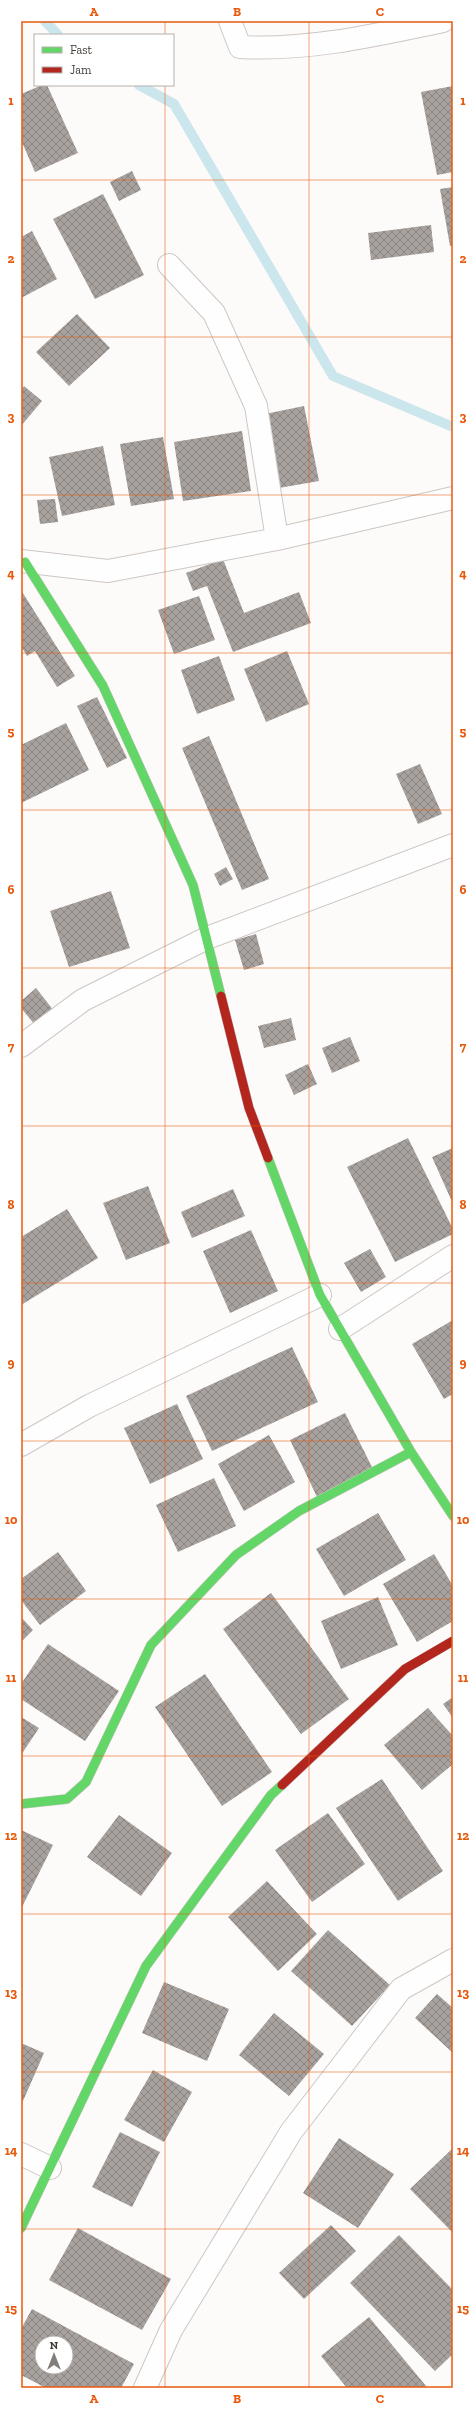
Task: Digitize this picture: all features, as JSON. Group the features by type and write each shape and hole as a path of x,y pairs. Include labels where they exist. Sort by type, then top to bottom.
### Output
{"street":[{"path":"230,21 240,47 270,48 363,38 443,21"},
{"path":"169,265 214,313 256,406 277,539"},
{"path":"23,562 108,571 277,539 453,498"},
{"path":"23,562 103,686 193,886 249,1108 320,1295 411,1452 453,1516"},
{"path":"21,1046 83,1000 207,938 453,845"},
{"path":"340,1329 453,1256"},
{"path":"21,1445 88,1406 320,1295"},
{"path":"21,1804 68,1799 86,1782 151,1645 236,1555 299,1511 411,1452"},
{"path":"21,2228 146,1966 271,1795 405,1668 453,1640"},
{"path":"145,2388 172,2330 291,2132 401,1989 453,1960"},
{"path":"21,2154 50,2168"}],"building":[{"path":"40,86 47,86 78,153 35,172 21,140 21,94"},
{"path":"453,86 453,172 437,175 421,92"},
{"path":"132,171 141,190 119,201 110,182"},
{"path":"453,187 453,245 450,246 440,189"},
{"path":"103,194 144,275 95,299 53,219"},
{"path":"431,225 434,252 371,260 368,233"},
{"path":"32,231 57,279 21,298 21,237"},
{"path":"77,314 110,348 69,386 36,352"},
{"path":"24,386 42,401 21,426 21,390"},
{"path":"304,406 319,481 279,488 265,414"},
{"path":"242,431 251,491 183,501 174,442"},
{"path":"163,437 174,499 131,506 120,444"},
{"path":"103,446 115,505 62,516 49,457"},
{"path":"55,499 58,522 40,524 37,500"},
{"path":"223,559 244,613 299,592 311,623 233,652 207,586 193,591 186,573"},
{"path":"21,590 75,676 57,687 35,651 27,656 21,646"},
{"path":"199,596 215,640 174,654 158,610"},
{"path":"287,651 309,704 266,722 244,669"},
{"path":"219,656 235,700 197,714 181,670"},
{"path":"97,697 127,758 107,768 77,706"},
{"path":"66,723 89,770 21,803 21,745"},
{"path":"209,736 269,879 242,890 182,748"},
{"path":"420,764 442,814 418,824 396,774"},
{"path":"226,867 233,879 220,886 214,874"},
{"path":"111,891 130,948 69,967 50,911"},
{"path":"256,934 264,964 244,970 235,940"},
{"path":"36,988 54,1011 35,1025 21,1008 21,1001"},
{"path":"291,1018 296,1040 264,1048 258,1026"},
{"path":"350,1037 360,1061 332,1073 322,1048"},
{"path":"308,1064 317,1084 294,1095 285,1075"},
{"path":"408,1138 453,1229 453,1234 395,1262 347,1167"},
{"path":"453,1148 453,1204 432,1157"},
{"path":"148,1186 170,1243 126,1260 103,1203"},
{"path":"233,1189 245,1216 192,1238 181,1212"},
{"path":"67,1209 98,1258 21,1305 21,1237"},
{"path":"251,1230 278,1291 230,1313 203,1251"},
{"path":"370,1249 386,1277 361,1292 344,1263"},
{"path":"453,1320 453,1394 444,1399 412,1344"},
{"path":"292,1347 318,1402 212,1451 186,1396"},
{"path":"177,1404 203,1459 150,1484 124,1428"},
{"path":"345,1413 373,1469 317,1497 290,1440"},
{"path":"269,1435 295,1482 244,1511 218,1464"},
{"path":"214,1478 236,1526 178,1552 156,1505"},
{"path":"378,1513 406,1560 344,1596 316,1549"},
{"path":"58,1552 86,1591 40,1625 21,1600 21,1579"},
{"path":"434,1554 453,1586 453,1621 417,1642 383,1584"},
{"path":"271,1593 349,1699 301,1734 223,1629"},
{"path":"378,1597 398,1645 341,1669 321,1621"},
{"path":"21,1617 33,1630 21,1642"},
{"path":"48,1644 119,1691 85,1741 21,1699 21,1684"},
{"path":"205,1674 272,1772 222,1806 155,1707"},
{"path":"453,1697 453,1718 443,1704"},
{"path":"428,1708 453,1736 453,1764 422,1790 384,1745"},
{"path":"21,1717 39,1728 21,1755"},
{"path":"382,1779 443,1871 398,1901 336,1808"},
{"path":"328,1813 365,1864 312,1902 275,1850"},
{"path":"119,1815 172,1853 141,1896 87,1857"},
{"path":"21,1830 53,1845 21,1909"},
{"path":"267,1881 317,1934 278,1971 228,1917"},
{"path":"328,1930 390,1985 352,2026 291,1971"},
{"path":"164,1982 229,2009 207,2061 142,2033"},
{"path":"437,1994 453,2008 453,2053 415,2018"},
{"path":"274,2013 324,2054 289,2096 239,2055"},
{"path":"21,2043 44,2053 23,2101 21,2100"},
{"path":"153,2070 192,2092 164,2142 124,2120"},
{"path":"120,2132 160,2152 132,2207 92,2187"},
{"path":"339,2138 394,2174 358,2228 303,2193"},
{"path":"453,2148 453,2233 410,2189"},
{"path":"331,2225 356,2251 304,2299 279,2273"},
{"path":"78,2228 171,2279 142,2330 49,2280"},
{"path":"399,2235 453,2290 453,2354 435,2371 350,2283"},
{"path":"32,2309 134,2364 121,2388 46,2388 21,2375 21,2329"},
{"path":"369,2317 426,2386 424,2388 347,2388 321,2356"}],"waterway":[{"path":"45,21 57,34"},
{"path":"141,86 174,104 333,376 453,427"}],"traffic: fast":[{"path":"25,562 103,686 193,885 221,996"},
{"path":"268,1158 320,1295 411,1452 453,1516"},
{"path":"21,1804 67,1799 86,1782 151,1645 236,1555 299,1511 411,1452"},
{"path":"21,2228 146,1966 271,1795 282,1785"}],"traffic: jam":[{"path":"221,996 249,1108 268,1158"},
{"path":"282,1785 405,1669 453,1641"}]}
